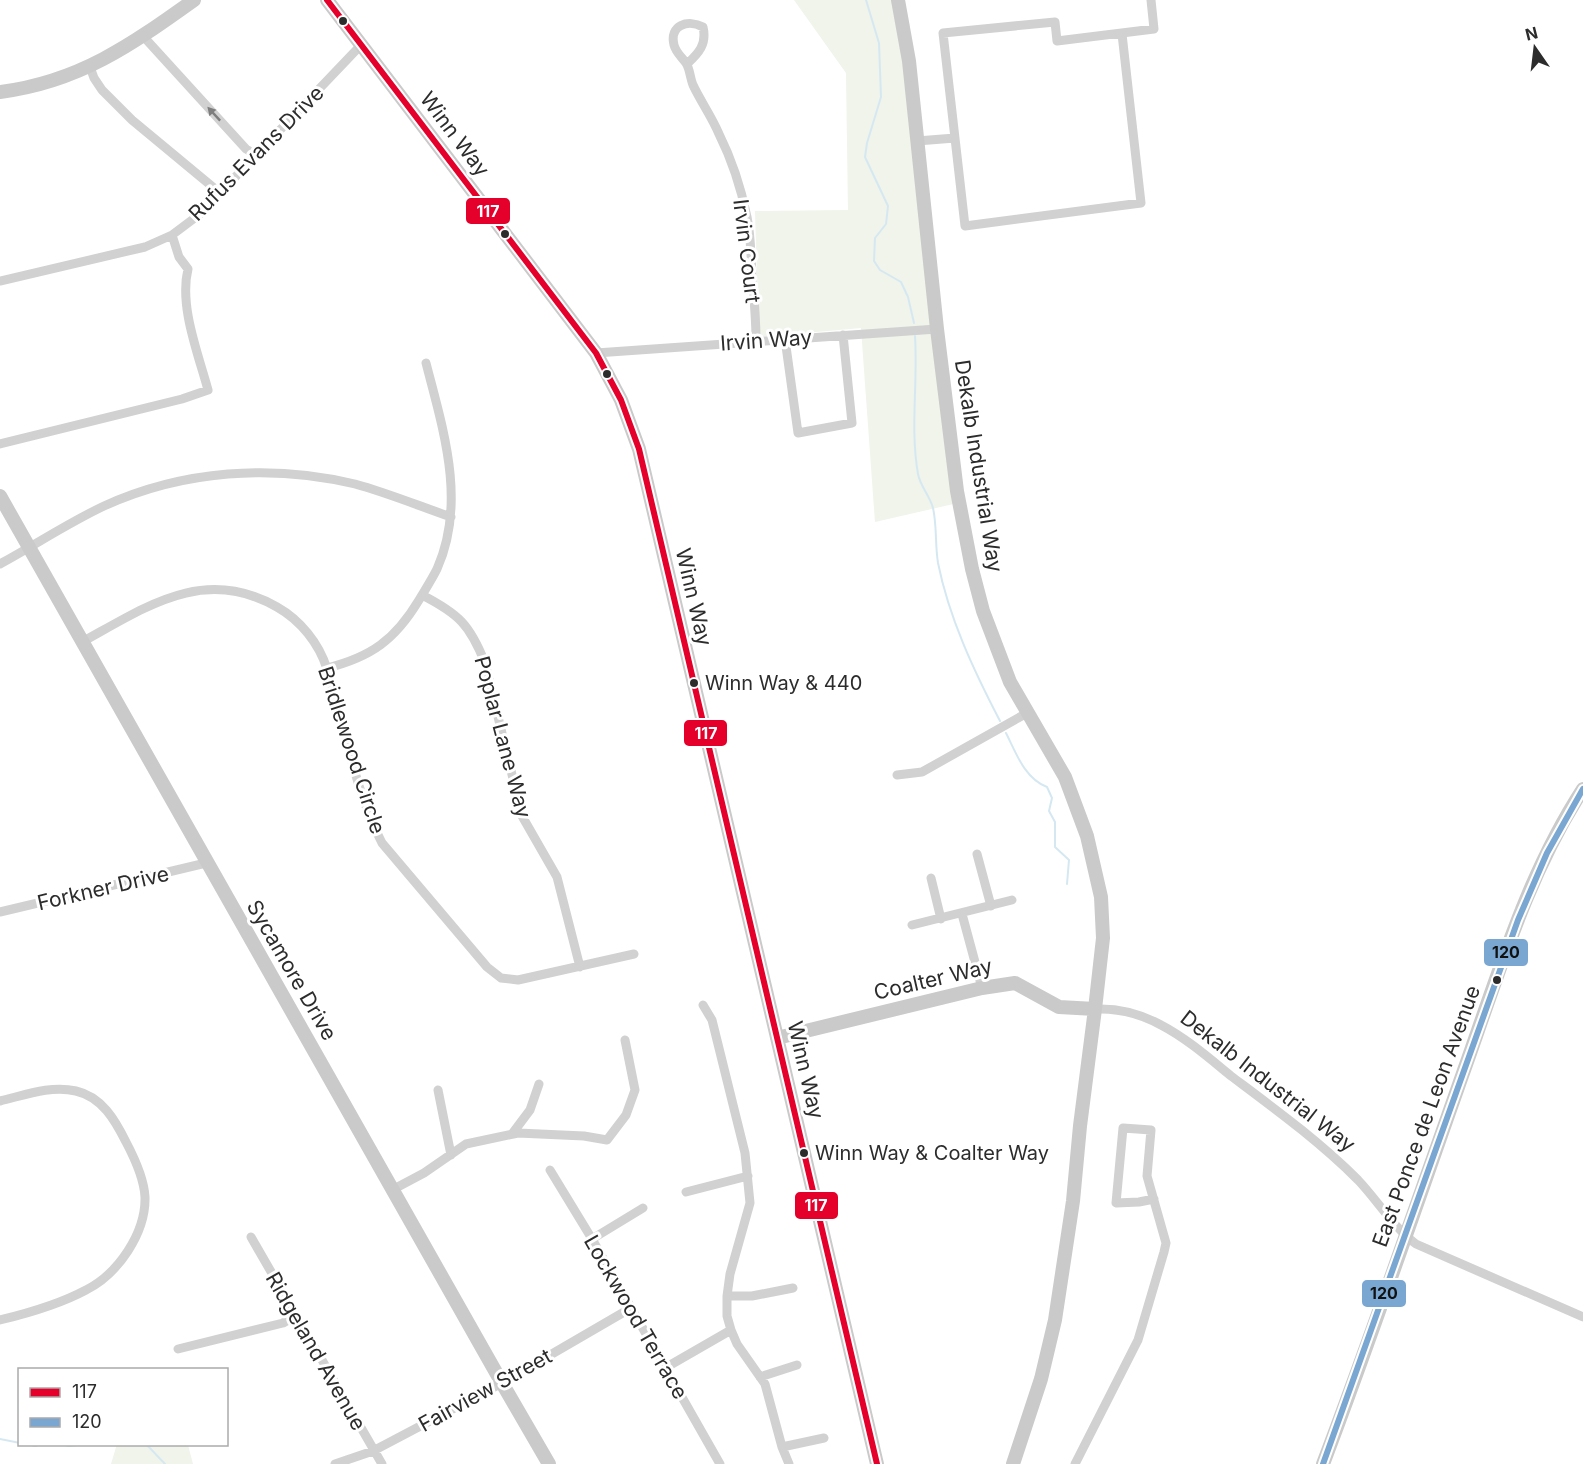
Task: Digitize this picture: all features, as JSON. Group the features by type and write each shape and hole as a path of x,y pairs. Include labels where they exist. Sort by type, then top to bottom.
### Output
{"street":[{"path":"0,92 59,80 90,67 142,36 194,0"},
{"name":"Winn Way","path":"327,0 596,353 621,400 639,449 877,1464"},
{"name":"Dekalb Industrial Way","path":"898,0 909,61 936,329 957,491 972,569 994,644 1010,682 1065,777 1089,846 1101,897 1102,938 1095,1009 1115,1010 1149,1019 1191,1045 1301,1128 1337,1159 1376,1200 1405,1236 1428,1251 1583,1317"},
{"path":"1122,34 1141,202 965,226 943,33 1055,22 1057,41 1154,29 1151,0"},
{"name":"Irvin Court","path":"687,64 698,54 705,40 703,27 694,22 685,23 675,30 673,38 678,56 687,64 693,85 731,161 747,218 756,340"},
{"path":"142,36 246,149 256,155"},
{"name":"Rufus Evans Drive","path":"0,281 130,252 172,235 200,214 362,45"},
{"path":"90,67 93,78 102,90 132,120 220,193"},
{"path":"917,141 955,138"},
{"path":"0,444 182,399 208,390 186,302 188,269 179,256 172,235"},
{"name":"Irvin Way","path":"596,353 936,329"},
{"path":"785,339 798,433 852,423 843,335"},
{"path":"327,668 363,657 388,641 422,595 437,568 446,541 451,517 449,456 426,363"},
{"path":"0,564 104,506 129,496 183,480 228,474 288,473 322,477 357,485 451,517"},
{"name":"Sycamore Drive","path":"0,496 206,863 549,1464"},
{"name":"Bridlewood Circle","path":"82,642 141,609 172,595 207,589 222,589 255,596 283,610 308,633 319,649 327,668 359,780 382,843 487,967 501,978 518,980 634,954"},
{"name":"Poplar Lane Way","path":"422,595 452,612 471,631 477,643 485,663 522,816 557,877 580,967"},
{"path":"897,775 922,772 1027,713"},
{"name":"East Ponce de Leon Avenue","path":"1323,1464 1362,1361 1527,896 1558,830 1583,789"},
{"path":"978,854 991,906"},
{"name":"Forkner Drive","path":"0,912 206,863"},
{"path":"931,878 941,919"},
{"path":"912,926 1012,900"},
{"path":"962,914 982,988"},
{"name":"Coalter Way","path":"777,1038 982,988 1015,983 1059,1007 1095,1009"},
{"path":"703,1005 712,1020 745,1154 748,1176 750,1203 729,1274 727,1316 737,1344 767,1390 782,1447 789,1464"},
{"path":"1013,1464 1041,1379 1055,1320 1073,1201 1095,1009"},
{"path":"392,1190 424,1173 466,1144 512,1134 584,1136 607,1140 626,1115 634,1089 626,1040"},
{"path":"512,1134 530,1110 539,1084"},
{"path":"0,1101 56,1089 78,1092 99,1102 112,1116 131,1152 141,1176 145,1197 142,1222 126,1254 109,1274 87,1290 28,1313 0,1320"},
{"path":"438,1090 451,1155"},
{"path":"1075,1464 1138,1340 1166,1243 1154,1199 1147,1176 1151,1130 1124,1128 1116,1203 1154,1199"},
{"name":"Lockwood Terrace","path":"550,1170 592,1239 720,1464"},
{"path":"686,1192 748,1176"},
{"path":"592,1239 643,1208"},
{"name":"Ridgeland Avenue","path":"251,1237 382,1464"},
{"path":"727,1296 752,1296 793,1288"},
{"name":"Fairview Street","path":"334,1464 373,1451 502,1383 631,1308"},
{"path":"178,1349 283,1323 295,1316"},
{"path":"665,1368 731,1330"},
{"path":"760,1377 797,1365"},
{"path":"782,1447 824,1438"}],"shaded area":[{"path":"794,0 900,0 909,22 933,283 962,502 875,522 861,328 759,337 755,211 848,210 846,73"},
{"path":"116,1446 188,1446 193,1464 111,1464"}],"waterway":[{"path":"866,0 879,43 881,97 865,157 888,206 886,224 875,238 874,261 880,270 901,282 908,297 914,323"},
{"path":"915,336 914,423 918,474 933,508 938,563 949,604 972,664 1000,721"},
{"path":"1006,733 1027,772 1047,787 1052,798 1049,811 1055,822 1055,847 1069,860 1067,884"},
{"path":"0,1439 18,1443"},
{"path":"148,1446 165,1464"}],"transit line":[{"name":"117","path":"327,0 596,353 621,400 639,449 877,1464"},
{"name":"120","path":"1323,1464 1518,920 1547,853 1583,789"}],"place":[{"name":"Winn Way & 440","path":"694,683"},
{"name":"Winn Way & Coalter Way","path":"804,1153"}]}
